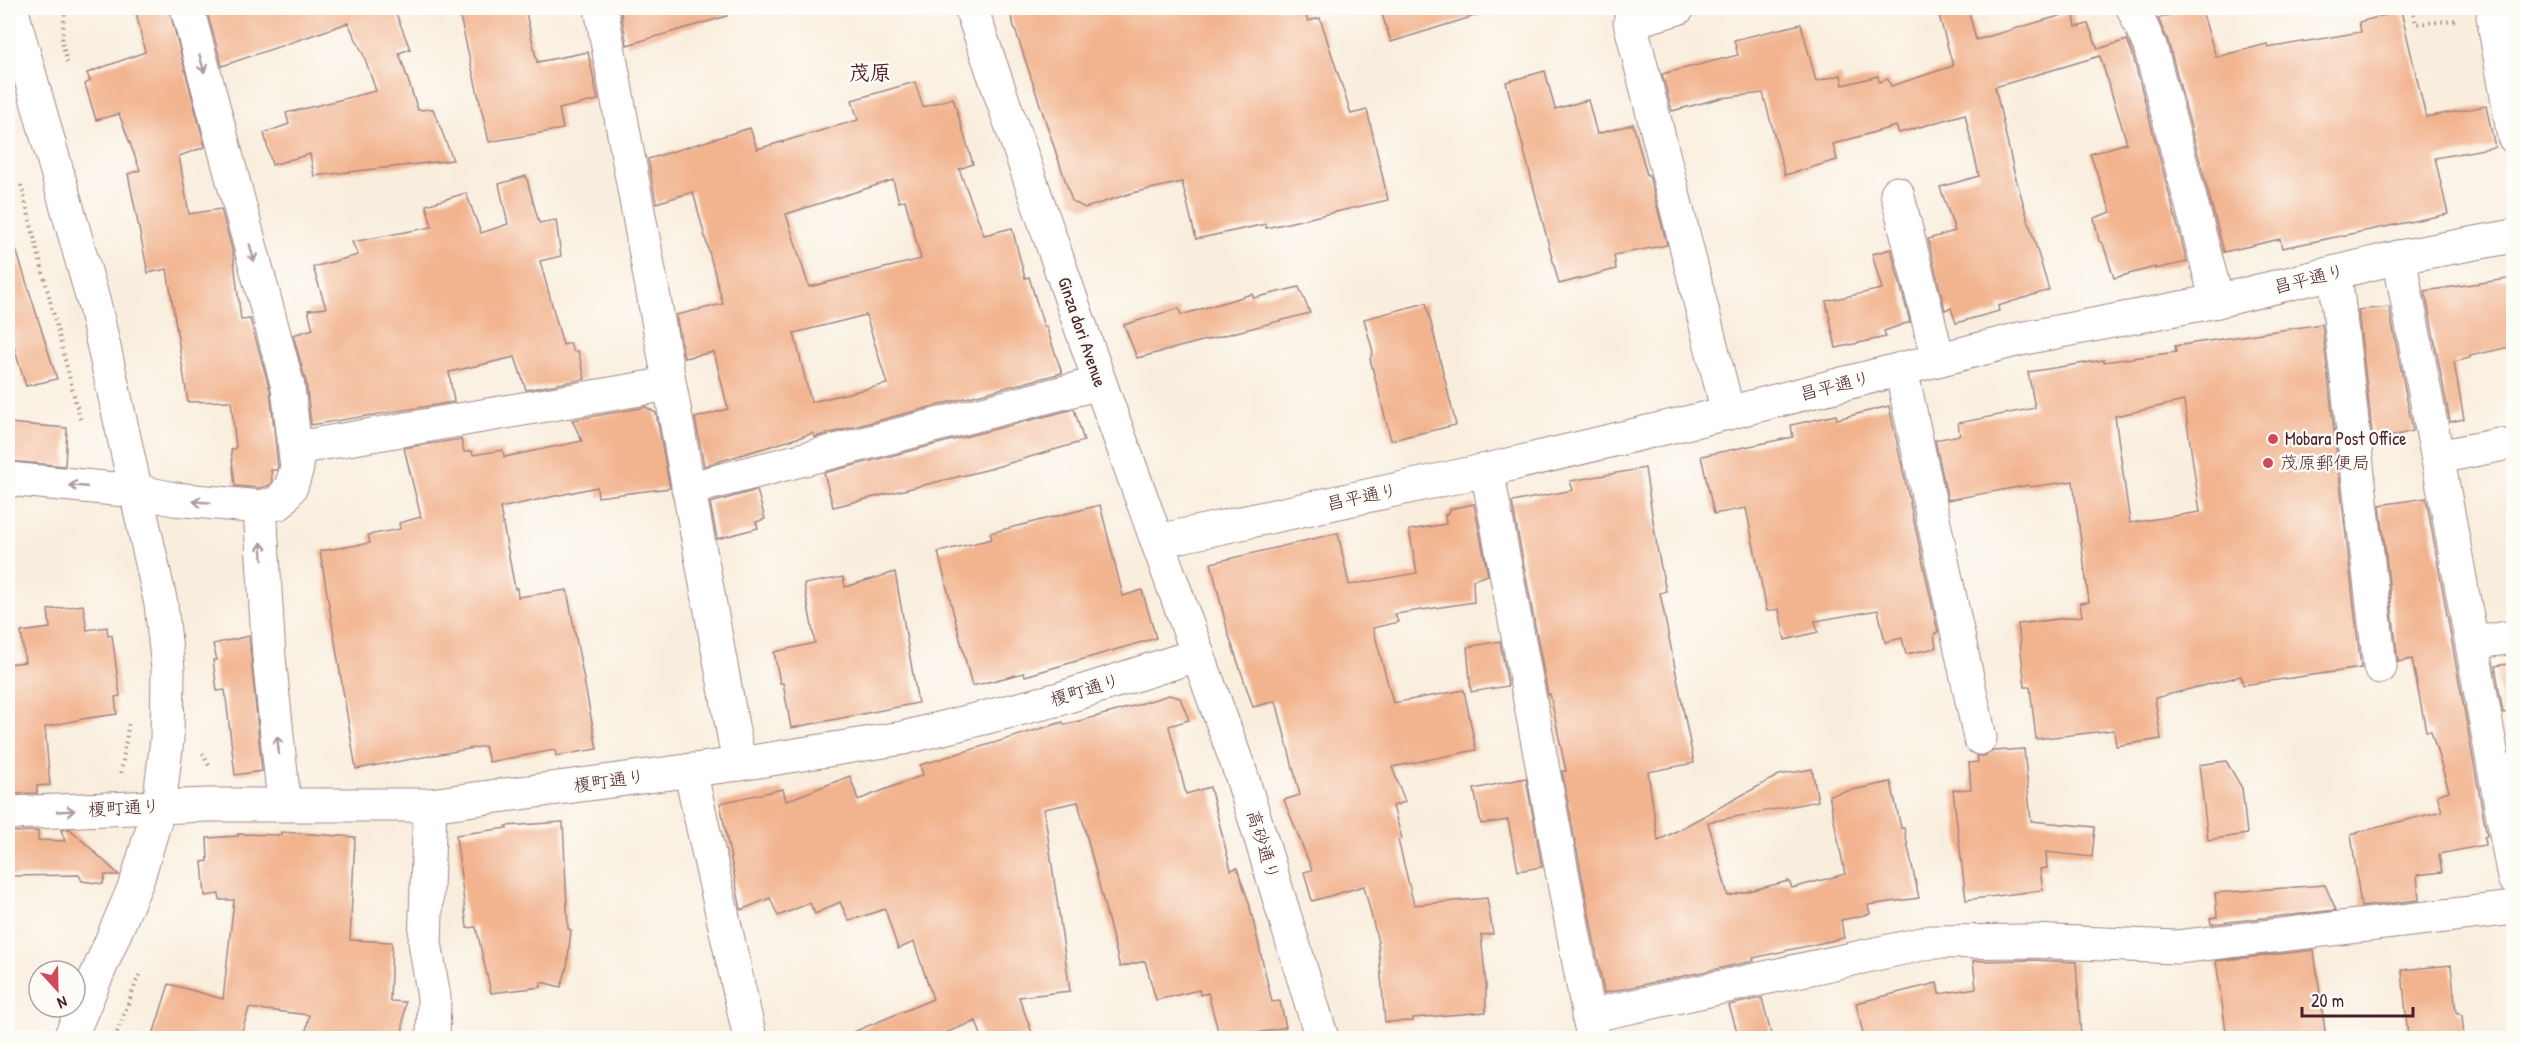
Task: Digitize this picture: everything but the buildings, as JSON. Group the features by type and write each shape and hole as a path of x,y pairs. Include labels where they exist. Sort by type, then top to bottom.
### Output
{"street":[{"path":"11,8 95,307 161,604 168,669 167,739 159,807 137,881 70,1038"},
{"path":"8,479 136,491 174,499 260,507 279,502 291,488 297,468 288,387 188,8"},
{"path":"601,8 739,764"},
{"name":"Ginza dori Avenue","path":"970,8 1197,655"},
{"path":"1678,8 1630,22 1728,413"},
{"path":"2133,8 2153,56 2217,301"},
{"path":"2493,17 2514,137"},
{"path":"1897,193 1938,359"},
{"name":"昌平通り","path":"1158,541 1486,470 1728,413 2020,339 2217,301 2399,257 2514,236"},
{"path":"2399,257 2438,457 2514,878"},
{"path":"2335,273 2380,667"},
{"path":"1901,369 1980,738"},
{"path":"688,489 1100,383"},
{"path":"296,448 669,384"},
{"path":"2438,457 2499,445"},
{"path":"1486,470 1591,1027 1931,942 2030,941 2177,946 2514,908"},
{"path":"260,507 269,657 284,803"},
{"path":"2472,643 2514,637"},
{"name":"榎町通り","path":"8,813 284,803 430,805 739,764 903,738 1059,699 1197,655"},
{"name":"高砂通り","path":"1197,655 1241,774 1322,1038"},
{"path":"690,770 750,1038"},
{"path":"430,805 425,942 434,998 433,1038"}],"path":[{"path":"2412,8 2416,24 2493,17"}],"place":[{"name":"Mobara Post Office","path":"2273,439"},
{"name":"茂原郵便局","path":"2268,463"}],"district":[{"name":"茂原","path":"870,73"}]}
